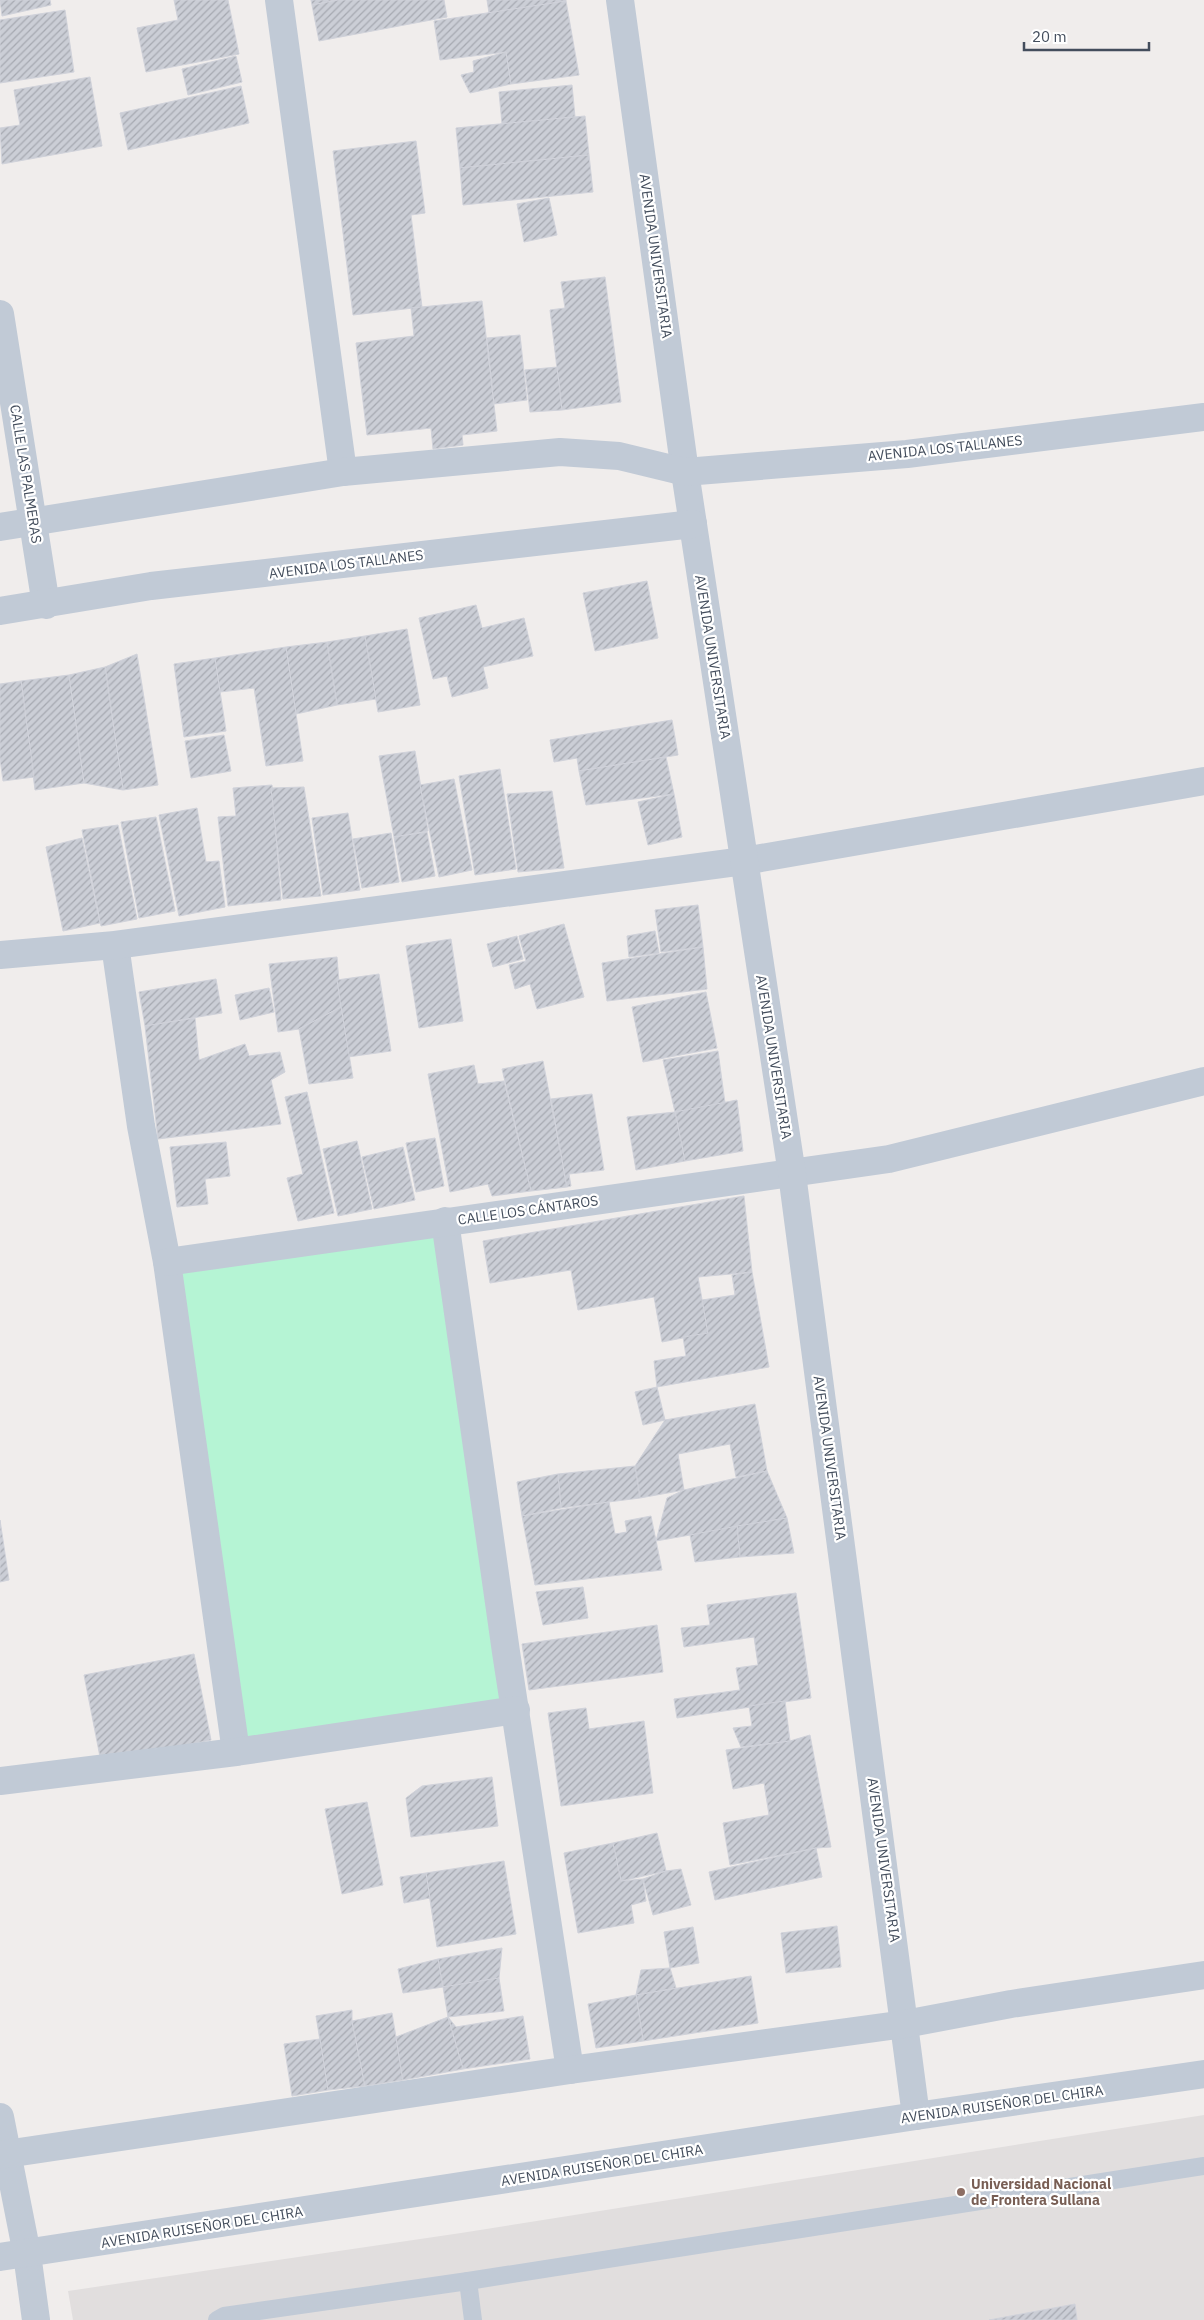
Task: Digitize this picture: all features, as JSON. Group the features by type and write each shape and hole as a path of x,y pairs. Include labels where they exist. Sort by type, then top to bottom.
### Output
{"street":[{"path":"279,0 344,472"},
{"name":"AVENIDA UNIVERSITARIA","path":"620,0 685,472 792,1174 906,2024 916,2116"},
{"name":"CALLE LAS PALMERAS","path":"0,314 46,605"},
{"name":"AVENIDA LOS TALLANES","path":"0,527 344,472 560,452 619,456 685,472 908,454 1204,417"},
{"name":"AVENIDA LOS TALLANES","path":"0,611 46,605 151,586 693,524"},
{"path":"0,955 115,945 744,861 1204,781"},
{"path":"115,945 141,1126 167,1262 236,1752"},
{"name":"CALLE LOS CÁNTAROS","path":"167,1262 889,1159 1204,1082"},
{"path":"445,1221 570,2070"},
{"path":"0,1781 236,1752 516,1710"},
{"path":"4,2155 570,2070 906,2024 1011,2004 1204,1975"},
{"name":"AVENIDA RUISEÑOR DEL CHIRA","path":"0,2258 916,2116 1204,2074"},
{"path":"0,2117 4,2155 27,2254 36,2320"}],"lane":[{"path":"217,2320 224,2316 468,2281 1204,2166"},
{"path":"468,2281 472,2320"}],"shaded area":[{"name":"Universidad Nacional de Frontera Sullana","path":"1204,2115 1204,2320 73,2320 68,2291 461,2233"}],"green space":[{"path":"445,1221 516,1710 236,1752 167,1262"}],"building":[{"path":"0,0 50,0 51,5 2,16"},
{"path":"174,0 228,0 239,54 146,72 137,28 178,20"},
{"path":"311,0 338,0 312,5"},
{"path":"338,0 444,0 447,17 319,41 312,5"},
{"path":"487,0 566,0 566,1 489,13"},
{"path":"566,1 579,75 511,84 506,52 440,60 434,21"},
{"path":"65,10 74,72 0,83 0,20"},
{"path":"506,52 511,84 470,93 461,75 474,72 473,61"},
{"path":"236,56 242,82 188,95 182,69"},
{"path":"90,77 102,146 2,164 0,128 20,125 14,90"},
{"path":"572,85 575,117 502,124 499,92"},
{"path":"241,86 249,123 128,150 120,113"},
{"path":"585,116 589,155 460,168 456,128"},
{"path":"416,141 425,213 411,215 422,307 353,315 333,151"},
{"path":"589,155 593,192 463,205 460,168"},
{"path":"549,198 557,235 524,242 517,204"},
{"path":"605,277 621,402 562,410 550,310 565,308 561,282"},
{"path":"482,301 497,431 462,435 463,445 433,449 431,428 367,435 356,343 414,336 411,308"},
{"path":"520,335 527,400 494,404 487,338"},
{"path":"557,367 562,410 530,412 525,370"},
{"path":"647,581 658,638 595,651 583,593"},
{"path":"476,605 482,628 524,618 533,656 483,667 488,688 452,697 447,676 433,679 419,618"},
{"path":"407,629 420,705 378,712 365,636"},
{"path":"365,636 376,699 337,705 327,642"},
{"path":"327,642 337,705 296,714 286,647"},
{"path":"286,647 303,761 266,766 254,688 220,692 215,658"},
{"path":"137,654 158,785 123,790 105,667"},
{"path":"215,658 226,731 184,737 174,664"},
{"path":"105,667 123,790 84,783 69,675"},
{"path":"69,675 84,783 35,790 21,681"},
{"path":"21,681 34,777 3,781 0,759 0,684"},
{"path":"672,720 678,755 579,771 577,758 554,762 550,740"},
{"path":"224,735 231,771 191,778 185,741"},
{"path":"415,751 428,831 394,837 379,756"},
{"path":"666,757 674,794 586,805 579,771"},
{"path":"500,769 516,869 475,875 459,776"},
{"path":"454,779 472,870 439,877 420,785"},
{"path":"272,785 281,900 228,906 218,817 236,816 233,788"},
{"path":"304,787 321,896 283,899 271,788"},
{"path":"552,791 564,868 518,872 507,794"},
{"path":"674,794 682,837 648,845 638,802"},
{"path":"197,808 206,862 219,861 225,907 179,916 159,815"},
{"path":"348,813 360,890 323,895 312,818"},
{"path":"156,817 175,911 139,918 121,822"},
{"path":"118,825 137,919 101,926 82,830"},
{"path":"427,832 435,876 402,882 394,837"},
{"path":"391,833 399,882 362,888 353,839"},
{"path":"82,838 100,923 63,931 46,847"},
{"path":"698,905 703,947 661,952 655,910"},
{"path":"564,924 584,997 537,1009 530,984 515,989 509,965 526,961 519,936"},
{"path":"655,931 659,953 629,957 627,936"},
{"path":"517,936 523,959 493,967 487,944"},
{"path":"451,939 463,1021 419,1028 406,946"},
{"path":"703,947 707,989 607,1001 602,963"},
{"path":"337,957 341,1007 299,1029 278,1032 269,964"},
{"path":"379,974 391,1051 348,1057 337,980"},
{"path":"216,979 222,1013 145,1026 139,992"},
{"path":"269,988 274,1012 240,1020 235,995"},
{"path":"706,992 717,1048 643,1062 632,1007"},
{"path":"341,1007 353,1078 309,1084 299,1029"},
{"path":"195,1018 199,1060 245,1044 249,1056 280,1052 285,1072 271,1080 281,1124 158,1139 145,1026"},
{"path":"718,1051 725,1103 675,1112 663,1060"},
{"path":"543,1061 567,1187 531,1191 502,1069"},
{"path":"474,1065 478,1084 504,1081 531,1191 492,1196 488,1184 450,1192 428,1074"},
{"path":"307,1092 334,1213 298,1221 287,1178 303,1174 285,1097"},
{"path":"592,1094 604,1170 569,1174 571,1186 567,1187 551,1099"},
{"path":"737,1100 743,1151 685,1161 675,1112"},
{"path":"675,1112 685,1161 636,1170 627,1117"},
{"path":"435,1138 444,1186 416,1192 406,1143"},
{"path":"357,1141 372,1209 338,1216 323,1149"},
{"path":"226,1142 230,1176 205,1179 208,1204 177,1207 170,1147"},
{"path":"403,1147 415,1200 374,1209 362,1157"},
{"path":"744,1196 752,1272 698,1277 708,1333 662,1342 654,1297 578,1310 571,1270 490,1283 483,1241"},
{"path":"752,1272 769,1367 657,1387 654,1361 686,1356 683,1337 708,1333 702,1300 735,1295 732,1275"},
{"path":"657,1387 665,1420 643,1425 635,1392"},
{"path":"755,1404 767,1471 736,1477 730,1444 678,1454 684,1490 640,1498 635,1466 665,1420"},
{"path":"635,1466 640,1498 561,1508 558,1474"},
{"path":"767,1471 787,1518 656,1541 667,1498 684,1490"},
{"path":"558,1474 561,1508 522,1516 517,1482"},
{"path":"609,1502 615,1534 627,1532 625,1521 651,1516 662,1570 535,1585 522,1516"},
{"path":"787,1518 794,1553 740,1557 737,1526"},
{"path":"0,1520 9,1580 0,1582"},
{"path":"737,1526 740,1557 695,1562 690,1535"},
{"path":"583,1587 588,1618 543,1625 536,1592"},
{"path":"796,1593 811,1698 677,1718 674,1699 740,1690 736,1668 758,1665 754,1637 684,1647 681,1628 710,1625 707,1605"},
{"path":"657,1625 663,1672 529,1690 522,1644"},
{"path":"194,1654 211,1740 101,1762 84,1675"},
{"path":"785,1701 790,1741 741,1747 733,1728 752,1726 749,1706"},
{"path":"586,1708 589,1729 644,1721 653,1793 561,1806 548,1713"},
{"path":"810,1735 831,1847 816,1848 730,1865 723,1823 769,1815 764,1783 733,1789 726,1750 790,1741"},
{"path":"492,1777 498,1826 411,1837 406,1798 422,1786"},
{"path":"367,1802 383,1885 342,1894 325,1809"},
{"path":"657,1833 666,1871 621,1881 613,1843"},
{"path":"613,1843 621,1881 643,1879 646,1901 631,1905 634,1923 578,1933 564,1853"},
{"path":"816,1848 822,1877 715,1900 709,1872"},
{"path":"504,1861 516,1934 437,1947 426,1873"},
{"path":"681,1869 691,1905 653,1915 643,1879 666,1871"},
{"path":"426,1873 430,1898 404,1903 400,1877"},
{"path":"837,1926 841,1967 786,1973 781,1933"},
{"path":"693,1927 699,1963 670,1968 664,1932"},
{"path":"502,1948 499,1978 443,1987 438,1959"},
{"path":"438,1959 443,1987 403,1993 398,1969"},
{"path":"670,1968 676,1988 636,1995 641,1970"},
{"path":"751,1976 758,2023 643,2041 636,1995"},
{"path":"499,1978 504,2011 448,2017 443,1987"},
{"path":"636,1995 643,2041 596,2048 588,2004"},
{"path":"352,2010 352,2021 365,2086 328,2090 316,2016"},
{"path":"392,2013 403,2080 365,2086 352,2021"},
{"path":"523,2016 530,2059 463,2069 448,2017 456,2027"},
{"path":"448,2017 463,2069 403,2080 396,2037"},
{"path":"320,2039 328,2090 292,2096 284,2044"},
{"path":"1075,2304 1077,2320 989,2320"}],"place":[{"name":"Universidad Nacional de Frontera Sullana","path":"961,2192"}]}
